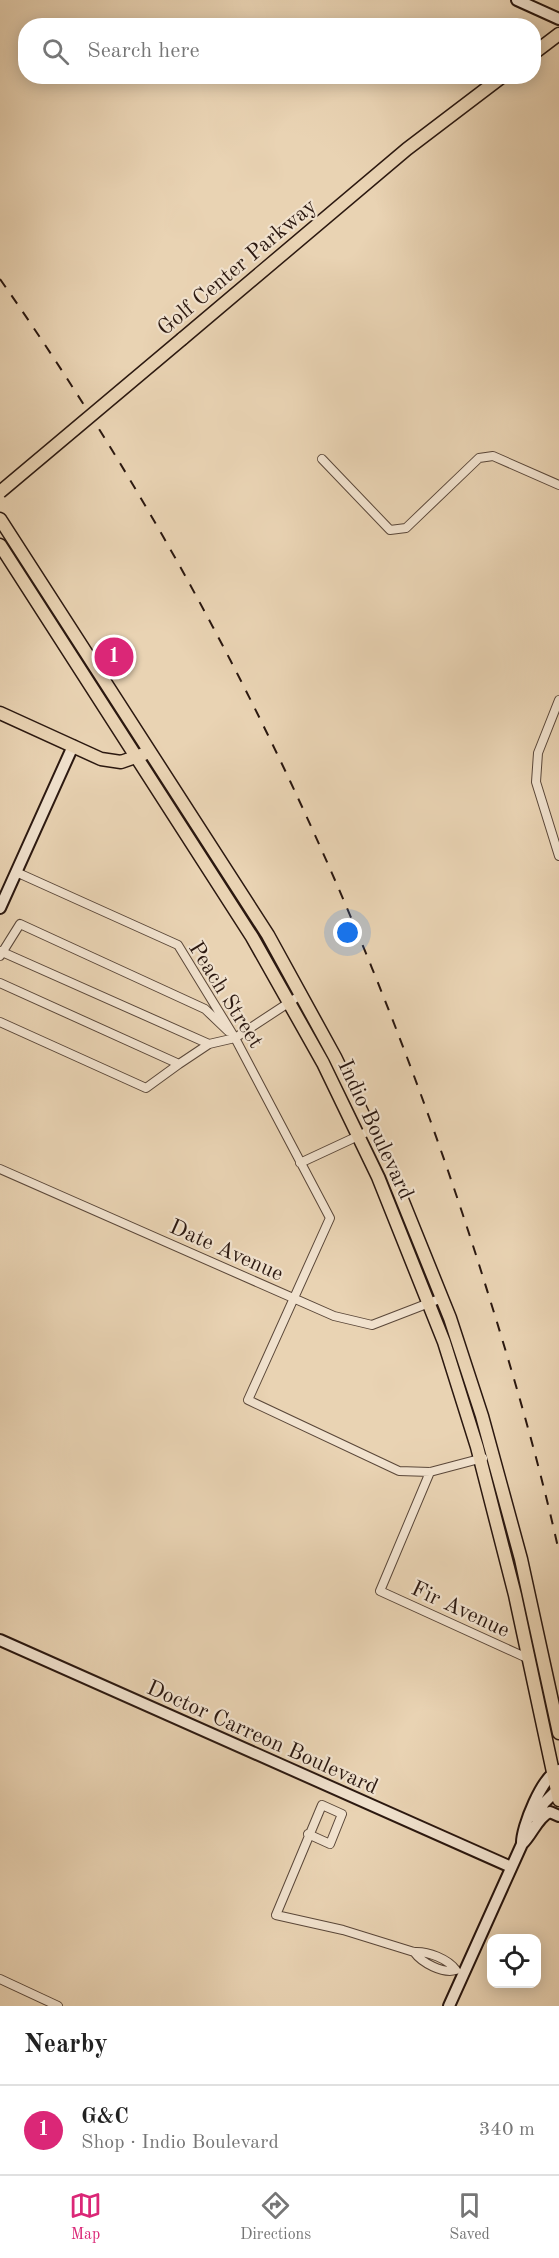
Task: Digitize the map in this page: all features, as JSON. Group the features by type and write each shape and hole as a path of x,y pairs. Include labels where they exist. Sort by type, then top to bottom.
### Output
{"main road":[{"path":"517,0 559,19"},
{"path":"541,48 559,34"},
{"name":"Golf Center Parkway","path":"0,492 407,149 492,84"},
{"name":"Indio Boulevard","path":"0,519 268,934 302,994 371,1130 409,1214 442,1298 494,1455 521,1559 559,1732"},
{"name":"Indio Boulevard","path":"0,545 137,756 290,1002 359,1136 429,1303 480,1459 500,1531 527,1658 556,1771 558,1792"},
{"path":"0,713 112,762 125,761 150,751"},
{"path":"0,908 73,746"},
{"name":"Doctor Carreon Boulevard","path":"0,1640 511,1867"},
{"path":"525,1841 521,1834 543,1786 556,1771"},
{"path":"449,2006 511,1867 540,1809 558,1792"},
{"path":"525,1841 544,1815 550,1812 559,1816"}],"street":[{"path":"322,459 390,530 406,528 479,458 493,456 559,485"},
{"path":"558,706 538,753 536,782 559,856"},
{"name":"Peach Street","path":"16,872 178,945 235,1038 330,1218 295,1298"},
{"path":"209,1044 1,953 20,924 205,1009 235,1038"},
{"path":"0,983 179,1064"},
{"path":"0,1022 146,1088 209,1044 235,1038 302,994"},
{"path":"300,1163 371,1130"},
{"name":"Date Avenue","path":"0,1169 295,1298 315,1310 372,1325 442,1298"},
{"path":"295,1298 248,1401 399,1472 430,1472 494,1455"},
{"name":"Fir Avenue","path":"430,1472 380,1591 527,1658"},
{"path":"308,1834 330,1844 342,1814 322,1804 308,1834 276,1915 343,1930 414,1952 420,1960 430,1959"},
{"path":"0,1979 58,2006"}],"railway":[{"path":"0,279 76,392 147,509 213,628 275,749 332,873 384,998 432,1126 476,1255 521,1403 559,1552"}],"place":[{"name":"G&C","path":"114,657"}]}
